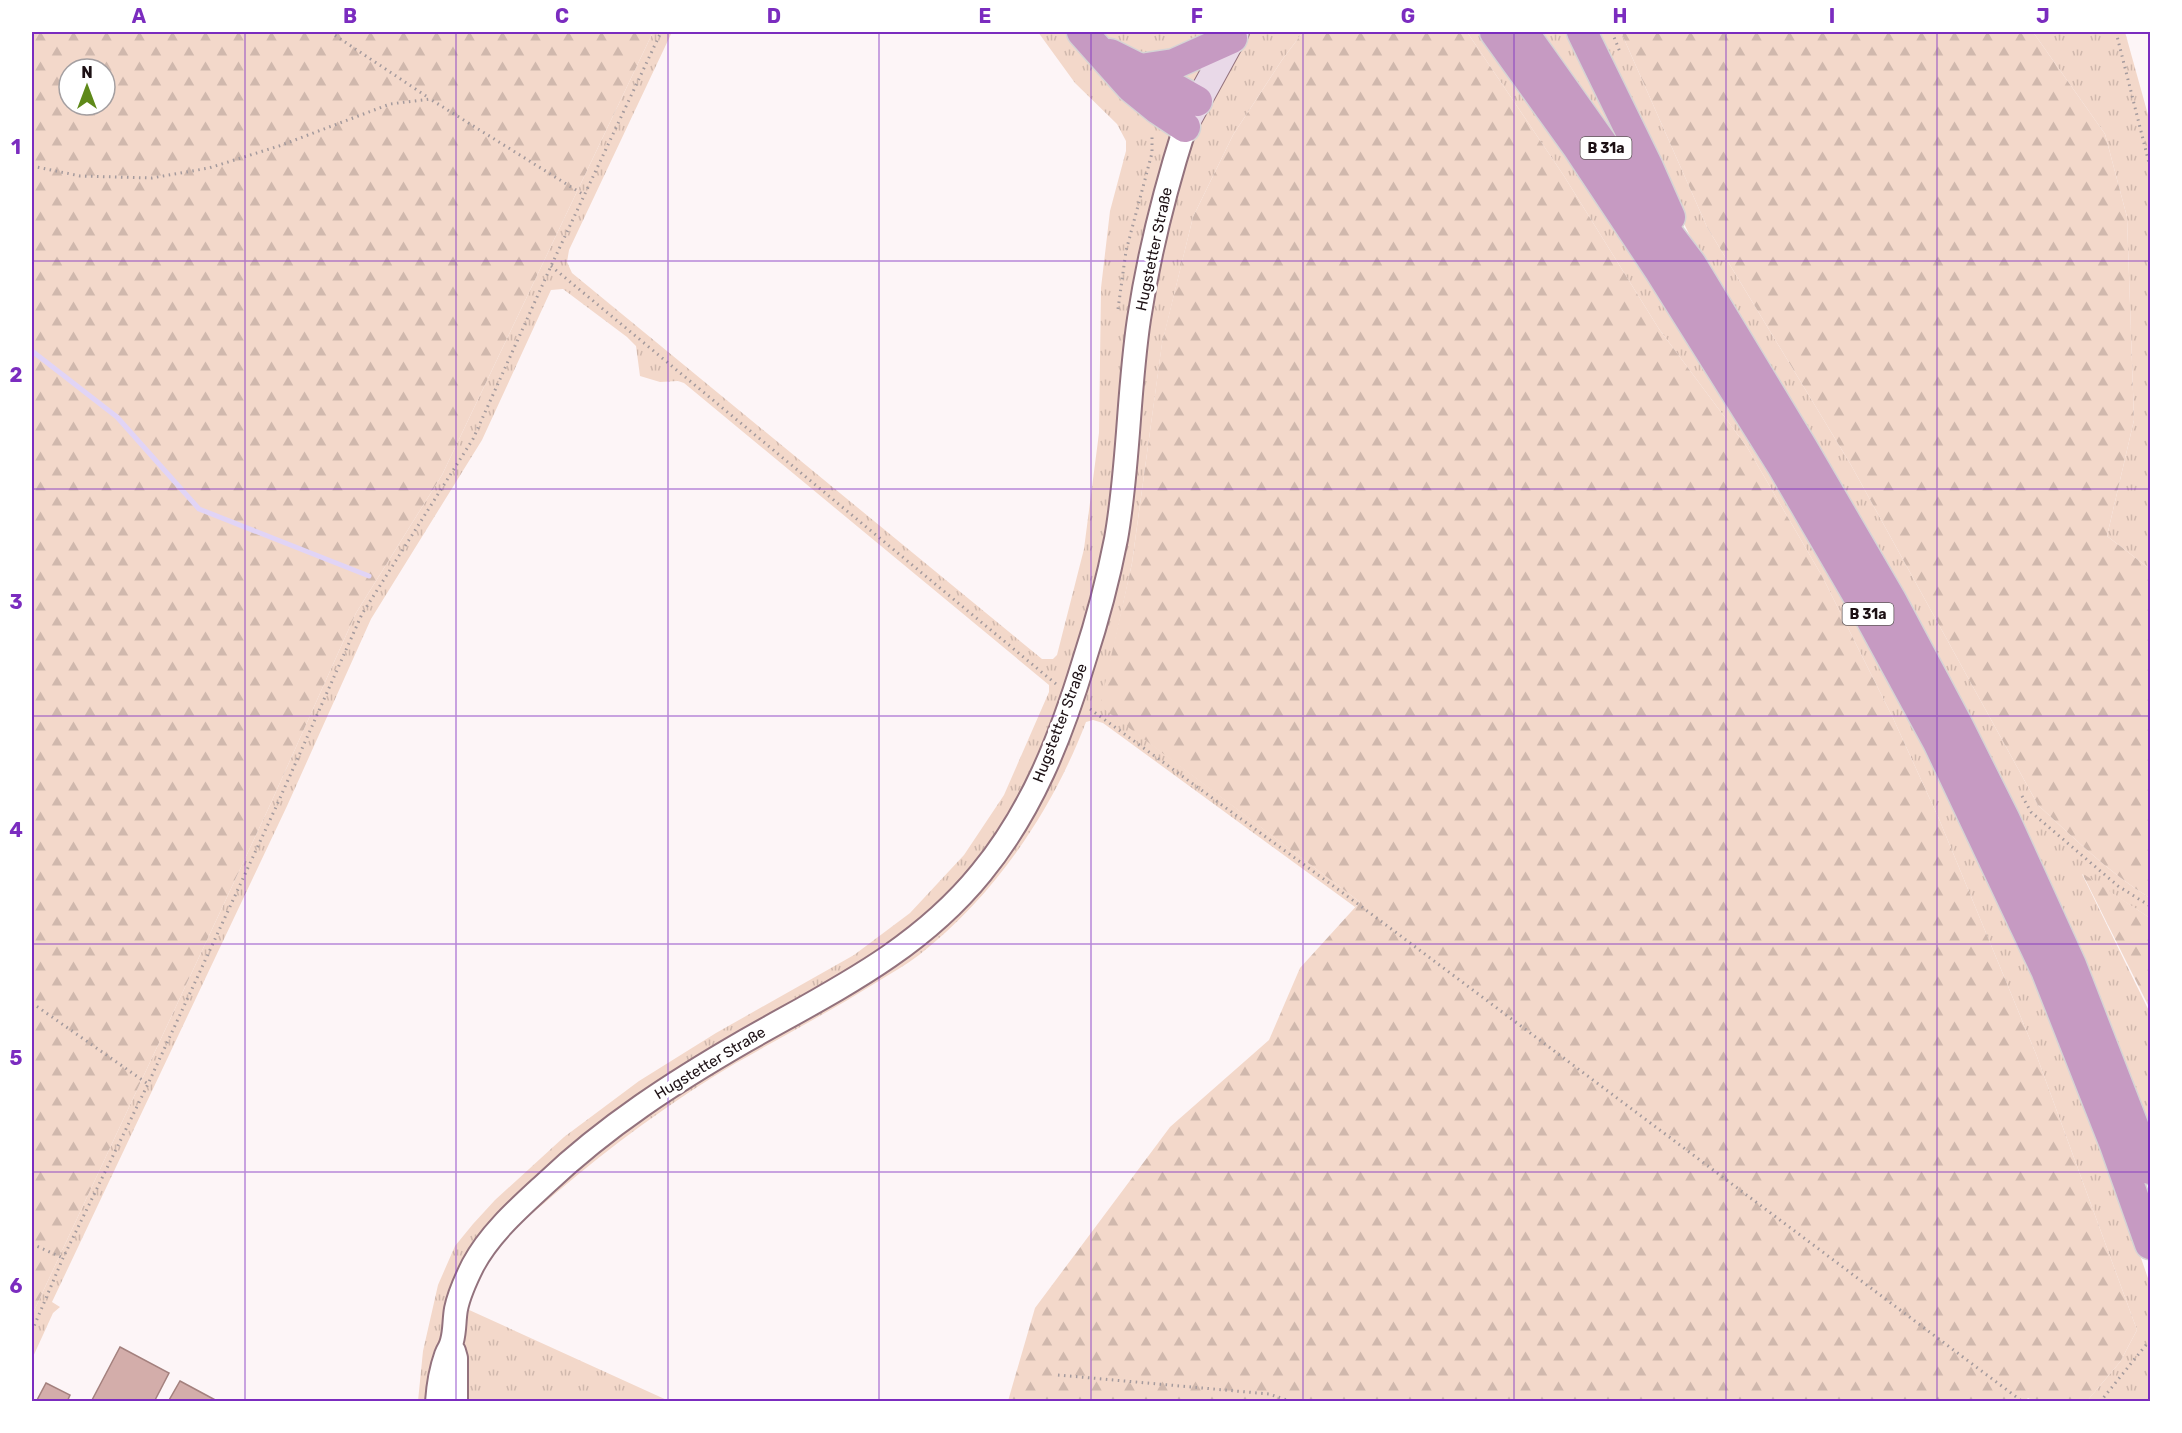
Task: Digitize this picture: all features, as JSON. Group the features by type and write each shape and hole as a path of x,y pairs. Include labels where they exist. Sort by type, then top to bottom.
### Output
{"highway":[{"name":"B 31a","path":"1495,32 1577,146 1660,271 1764,438 1864,606 1938,742 2046,970 2115,1145 2151,1244"},
{"name":"B 31a","path":"1523,32 1640,197 1691,264 1891,600 2005,820 2071,965 2151,1169"},
{"path":"1582,32 1647,165 1691,264"},
{"path":"1140,69 1174,64 1234,35"},
{"path":"1091,41 1140,69 1191,114"},
{"path":"1091,41 1131,87 1158,109 1191,114"}],"main road":[{"name":"Hugstetter Straße","path":"1191,114 1234,35"}],"street":[{"name":"Hugstetter Straße","path":"437,1401 445,1357 452,1343 457,1306 463,1287 487,1242 522,1205 557,1172 648,1100 744,1042 846,985 902,949 944,914 981,873 1014,828 1050,760 1073,698 1100,611 1116,538 1138,325 1148,264 1168,182 1191,114"},
{"name":"Hugstetter Straße","path":"452,1343 456,1358 456,1401"}],"path":[{"path":"330,32 430,99 584,195"},
{"path":"32,1331 63,1258 148,1084 276,807 362,614 473,439 551,266 662,32"},
{"path":"2116,32 2151,167"},
{"path":"32,166 80,176 152,178 219,165 279,146 390,104 430,99"},
{"path":"551,266 1073,698 1377,918 2023,1401"},
{"path":"2118,886 2151,906"},
{"path":"32,1003 148,1084"},
{"path":"32,1244 63,1258"},
{"path":"2100,1401 2151,1340"},
{"path":"1058,1375 1269,1394 1293,1401"}],"green space":[{"path":"32,32 653,32 442,475 356,613 270,805 32,1315"},
{"path":"653,32 672,32 569,250 567,262 572,273 1042,659 1053,659 1057,655 1084,549 1099,433 1101,288 1110,211 1126,151 1126,141 1117,124 1075,83 1038,32 1303,32 1233,135 1193,217 1162,344 1132,563 1101,706 1360,902 1355,907 1103,723 1093,720 1086,722 1072,756 1038,820 996,879 947,931 904,966 736,1063 643,1124 525,1219 488,1259 476,1280 467,1309 669,1401 418,1401 423,1351 438,1285 455,1246 473,1224 495,1200 564,1137 639,1081 716,1033 854,955 910,913 964,855 1004,795 1049,692 1049,685 684,383 660,382 640,376 636,346 627,337 563,289 551,290 482,440 371,619 287,806 52,1302 60,1307 53,1313 32,1359 32,1315 270,805 356,613 442,475"},
{"path":"1303,32 1467,32 1564,176 1659,329 1747,447 1822,576 1893,718 1939,819 2036,1054 2137,1330 2120,1362 2087,1401 2034,1401 2028,1398 2024,1402 1008,1401 1035,1308 1170,1127 1269,1040 1300,968 1360,902 1100,706 1132,563 1162,343 1193,217 1233,135"},
{"path":"1467,32 1487,32 1694,337 1896,680 2077,1074 2150,1284 2150,1401 2087,1401 2120,1362 2137,1330 2036,1054 1939,819 1893,718 1822,576 1747,447 1659,329 1564,176"},
{"path":"1538,32 1573,32 1647,182"},
{"path":"1590,32 1621,32 1707,227 1851,465 2038,805 2106,866 2150,898 2150,918 2082,874 2150,1013 2150,1137 1738,322 1692,240"},
{"path":"1621,32 2033,32 2105,134 2127,217 2134,420 2107,536 2150,569 2150,898 2106,866 2038,805 1851,465 1707,227"},
{"path":"2033,32 2125,32 2150,122 2150,569 2107,536 2134,420 2127,217 2105,134"},
{"path":"2082,873 2150,918 2150,1013 2148,1005"}],"building":[{"path":"120,1347 169,1373 154,1402 91,1402"},
{"path":"180,1381 219,1402 194,1400 193,1402 168,1402"},
{"path":"46,1383 70,1395 67,1402 36,1402"}],"waterway":[{"path":"32,351 117,417 199,509 369,576"}]}
